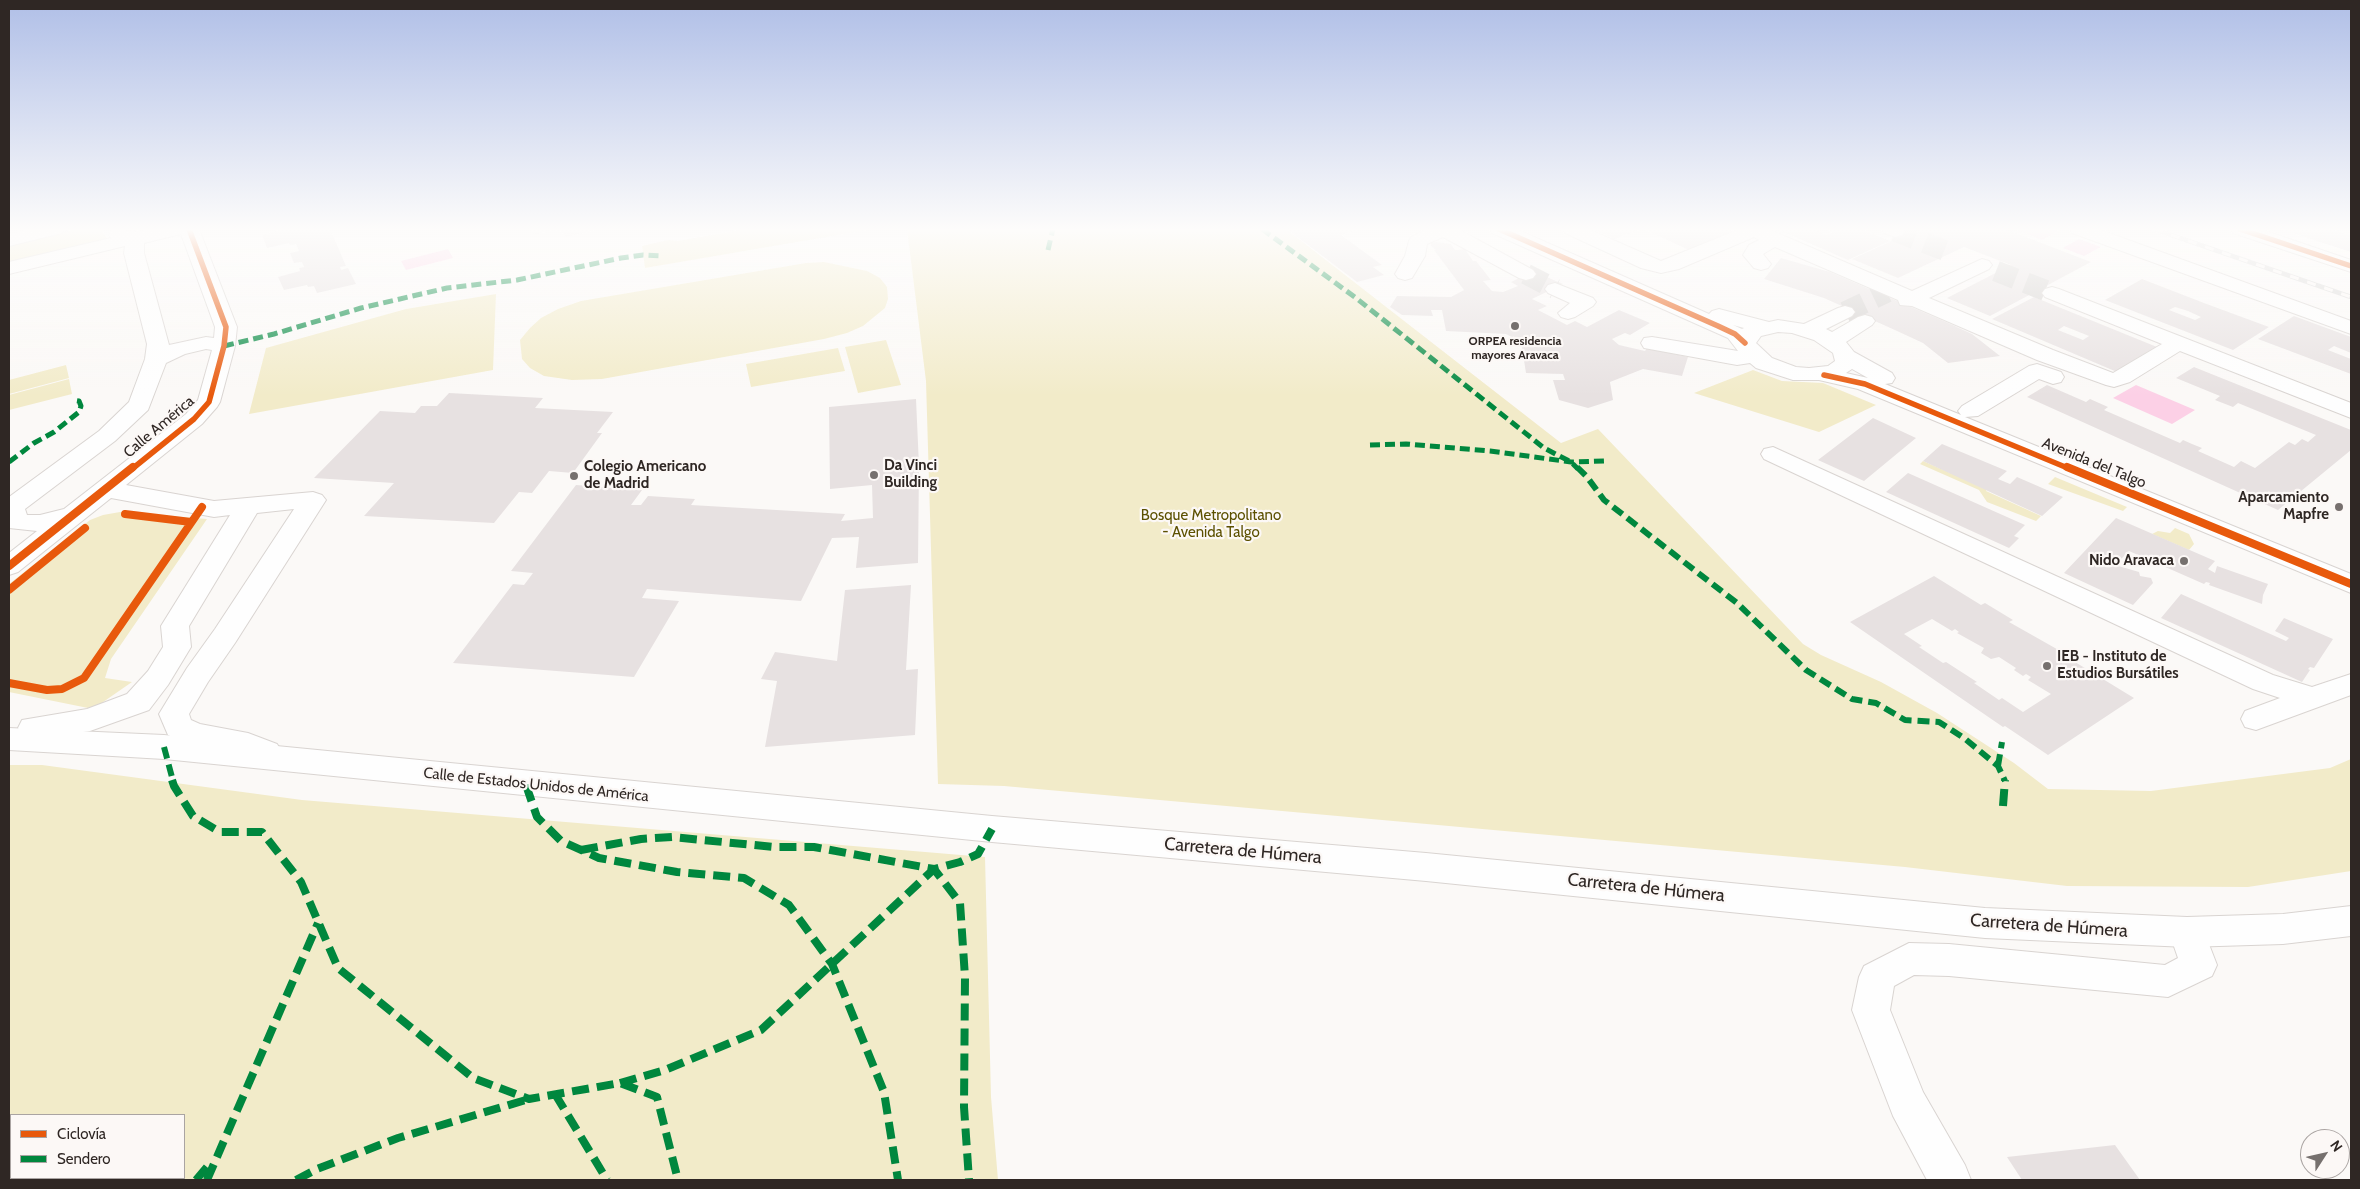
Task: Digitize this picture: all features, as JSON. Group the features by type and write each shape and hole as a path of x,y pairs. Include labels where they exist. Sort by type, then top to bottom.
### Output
{"street":[{"name":"Calle América","path":"10,508 107,436 140,405 156,359 158,344 143,284"},
{"name":"Calle América","path":"9,566 194,419 209,402 224,346 226,327 210,284"},
{"path":"1623,284 1735,334 1749,350"},
{"path":"1642,284 1728,319 1765,327"},
{"path":"1876,284 2045,355 2114,380 2122,378 2178,343"},
{"path":"1900,295 1917,284"},
{"path":"1900,295 1935,284"},
{"path":"2230,284 2351,328"},
{"path":"1554,289 1586,302 1568,313"},
{"path":"2052,293 2351,411"},
{"path":"1808,330 1845,312"},
{"path":"1824,375 1842,368 1846,363 1840,349 1841,335 1865,321"},
{"path":"1749,350 1747,336 1765,327"},
{"name":"Avenida del Talgo","path":"1765,327 1793,327 1808,330 1840,349 1876,375 1970,411 2351,567"},
{"path":"156,359 178,349 206,343 224,346"},
{"path":"1652,343 1737,358 1749,350"},
{"name":"Avenida del Talgo","path":"1749,350 1778,369 1793,374 1824,375 1865,384 2351,584"},
{"path":"1970,411 2037,371 2053,377"},
{"path":"1773,454 2263,682 2313,698"},
{"path":"105,490 214,509 313,500 225,636 196,675 174,714 179,727 194,734 248,745 285,759"},
{"path":"17,731 90,720 138,702 158,678 177,647 174,626 248,506"},
{"path":"10,508 16,522 40,524 72,516"},
{"path":"177,647 225,636"},
{"path":"2256,719 2351,684"},
{"name":"Calle de Estados Unidos de América","path":"17,731 131,745 285,759 536,786 941,823"},
{"name":"Carretera de Húmera","path":"941,823 1456,869 1985,923 2130,931 2187,932 2283,929 2351,920"},
{"path":"1950,1180 1907,1103 1871,1010 1876,977 1909,959 1949,960 2168,981 2199,965 2187,932"}],"green space":[{"path":"679,284 885,284 888,299 885,308 863,326 847,333 824,339 602,379 572,380 544,376 530,368 522,359 520,340 541,318 558,309 581,301"},
{"name":"Bosque Metropolitano - Avenida Talgo","path":"914,284 1357,284 1561,443 1598,429 1803,644 1821,655 1881,682 1937,713 2014,763 2048,789 2151,791 2330,768 2351,759 2351,871 2248,887 2067,886 1905,867 1004,786 938,784 926,381"},
{"path":"496,294 493,370 249,414 266,348 406,309"},
{"path":"886,340 901,385 858,393 845,347"},
{"path":"838,348 845,371 751,387 746,364"},
{"path":"66,365 69,378 9,394 9,380"},
{"path":"1753,370 1782,381 1823,383 1876,405 1819,432 1694,393"},
{"path":"69,379 72,394 9,410 9,395"},
{"path":"1923,461 1987,489 1986,491 2041,516 2036,521 1987,502 1979,490 1920,464"},
{"path":"2055,477 2127,507 2123,511 2048,484"},
{"path":"120,512 207,519 111,659 105,678 132,682 93,709 9,692 9,584 90,520"},
{"path":"2175,528 2189,534 2194,544 2189,550 2152,534 2158,531 2170,533"},
{"path":"9,765 42,765 302,800 985,857 991,1097 998,1180 9,1180"}],"shaded area":[{"path":"2136,385 2195,410 2172,424 2113,398"}],"building":[{"path":"281,284 354,284 317,293 314,286 308,287 307,285 284,290"},
{"name":"ORPEA residencia mayores Aravaca","path":"1460,284 1486,284 1492,291 1503,292 1518,286 1515,284 1562,284 1532,299 1547,306 1538,310 1567,325 1575,321 1587,327 1619,310 1650,323 1630,335 1625,333 1612,339 1619,345 1645,351 1647,348 1688,357 1682,376 1643,369 1610,382 1613,400 1588,408 1559,400 1553,380 1565,380 1563,374 1526,373 1521,342 1506,334 1446,331 1442,310 1431,310 1433,316 1402,315 1390,307 1397,296 1451,297 1464,290"},
{"path":"1781,284 1859,284 1972,334 2000,356 1948,363 1923,343 1824,298"},
{"path":"1973,284 2049,284 1990,316 1947,298"},
{"path":"2132,284 2156,284 2269,327 2233,350 2105,300","holes":["2175,307 2201,317 2195,320 2169,310"]},
{"path":"2034,297 2157,347 2117,372 1992,319","holes":["2064,326 2089,336 2083,340 2058,330"]},
{"path":"2294,316 2351,337 2351,353 2334,346 2328,350 2351,359 2351,374 2258,339"},
{"path":"2194,367 2351,430 2351,450 2278,510 2027,397 2047,385 2086,402 2090,399 2108,407 2104,410 2180,443 2183,440 2202,448 2198,451 2234,467 2241,461 2255,468 2289,442 2295,445 2302,439 2308,442 2316,435 2238,403 2233,407 2215,400 2220,396 2176,378"},
{"path":"449,393 543,398 535,408 613,412 597,433 602,433 573,473 549,471 532,493 519,492 494,523 364,516 394,483 314,478 380,411 415,413 421,406 437,406"},
{"path":"916,399 919,466 918,563 856,568 859,537 832,538 801,601 647,589 642,598 679,601 634,677 453,663 513,584 524,585 533,573 511,571 576,485 642,490 631,505 641,505 648,496 695,499 691,505 845,514 841,521 873,518 872,485 830,489 829,407"},
{"path":"1873,418 1916,438 1864,481 1818,460"},
{"path":"1942,444 2007,471 1998,479 2010,484 2017,477 2063,497 2042,516 1923,461"},
{"path":"1908,473 2025,525 2014,536 2019,538 2009,548 1886,492"},
{"name":"Nido Aravaca","path":"2116,518 2215,561 2208,569 2215,573 2217,566 2268,584 2263,595 2262,604 2209,585 2210,583 2206,582 2204,584 2129,551 2115,565 2139,572 2140,576 2151,578 2153,583 2133,605 2064,573"},
{"name":"IEB - Instituto de Estudios Bursátiles","path":"1934,576 1981,605 1985,603 2013,620 2009,622 2078,661 2075,662 2134,698 2048,755 2005,726 2003,727 1850,622","holes":["1932,619 1952,631 1955,629 1959,632 1957,633 1984,648 1981,653 1991,659 1999,657 2016,668 2014,670 2023,676 2026,674 2031,677 2028,680 2051,694 2023,712 2002,698 1999,700 1974,683 1977,682 1946,662 1943,663 1904,634"]},
{"path":"911,585 906,670 918,669 915,735 765,747 777,681 761,679 775,652 837,661 845,590"},
{"name":"Nido Aravaca","path":"2181,594 2286,641 2289,638 2275,631 2284,618 2333,639 2314,668 2310,667 2308,669 2310,670 2302,682 2161,618"},
{"path":"2115,1145 2140,1180 2022,1180 2007,1157"}],"tunnel":[{"path":"1546,284 1555,289"},
{"path":"2030,284 2052,293"},
{"path":"1845,312 1887,292"}],"railway":[{"path":"2315,284 2351,297"}],"marked path":[{"path":"224,346 274,334 361,308 447,288 478,284"},
{"path":"1338,284 1544,448 1571,462 1587,477 1604,500 1737,603 1806,670 1852,699 1876,703 1905,720 1939,722 1964,738 1998,766 2006,782 2003,806"},
{"path":"9,462 34,443 54,432 79,412 81,406 79,401 73,400"},
{"path":"1370,445 1406,444 1490,451 1571,462 1606,461"},
{"path":"1998,766 2002,742"},
{"path":"164,747 174,786 193,816 220,832 262,832 301,882 338,968 473,1078 529,1099 620,1083 657,1097 678,1180"},
{"path":"526,785 537,817 561,841 599,858 677,872 744,878 789,905 832,964 884,1092 898,1180"},
{"path":"620,1083 665,1070 761,1030 934,869 960,862 978,854 992,829"},
{"path":"581,850 641,839 672,837 774,847 814,847 934,869 960,903 965,977 964,1107 969,1180"},
{"path":"207,1180 318,923"},
{"path":"555,1094 607,1180"},
{"path":"296,1180 317,1169 398,1138 529,1099"},
{"path":"196,1180 212,1161"}],"cycle path":[{"path":"9,566 194,419 209,402 224,346 226,327 210,284"},
{"path":"1624,284 1735,334 1745,343"},
{"path":"1824,375 1865,384 2351,584"},
{"path":"9,683 47,690 62,689 84,678 202,507"},
{"path":"125,514 191,522"},
{"path":"9,590 85,528"}],"place":[{"name":"ORPEA residencia mayores Aravaca","path":"1515,326"},
{"name":"Da Vinci Building","path":"874,475"},
{"name":"Colegio Americano de Madrid","path":"574,476"},
{"name":"Aparcamiento Mapfre","path":"2339,507"},
{"name":"Nido Aravaca","path":"2184,561"},
{"name":"IEB - Instituto de Estudios Bursátiles","path":"2047,666"}]}
